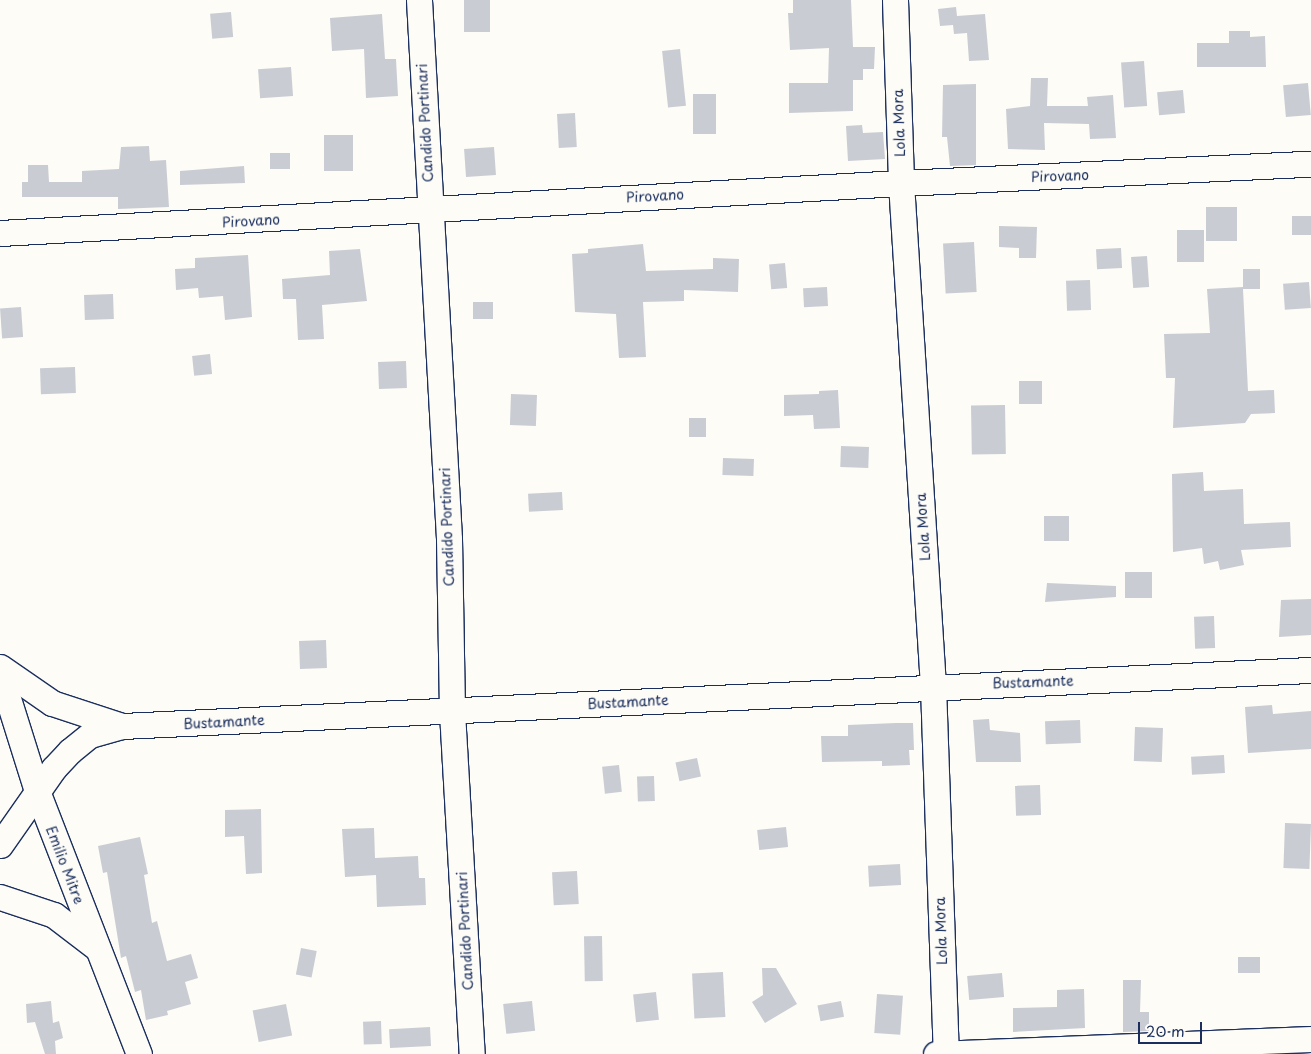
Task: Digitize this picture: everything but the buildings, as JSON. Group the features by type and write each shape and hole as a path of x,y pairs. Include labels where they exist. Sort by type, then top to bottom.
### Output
{"street":[{"name":"Candido Portinari","path":"420,0 429,209 449,540 452,712 472,1054"},
{"name":"Lola Mora","path":"895,0 901,182 933,686 946,1054"},
{"name":"Pirovano","path":"0,233 901,182 1311,164"},
{"path":"0,667 52,703 122,726"},
{"name":"Bustamante","path":"0,845 54,768 90,735 122,726 452,712 933,686 1311,670"},
{"name":"Emilio Mitre","path":"0,674 38,791 139,1054"},
{"path":"0,897 54,915 97,948"},
{"path":"936,1054 1311,1039"}]}
